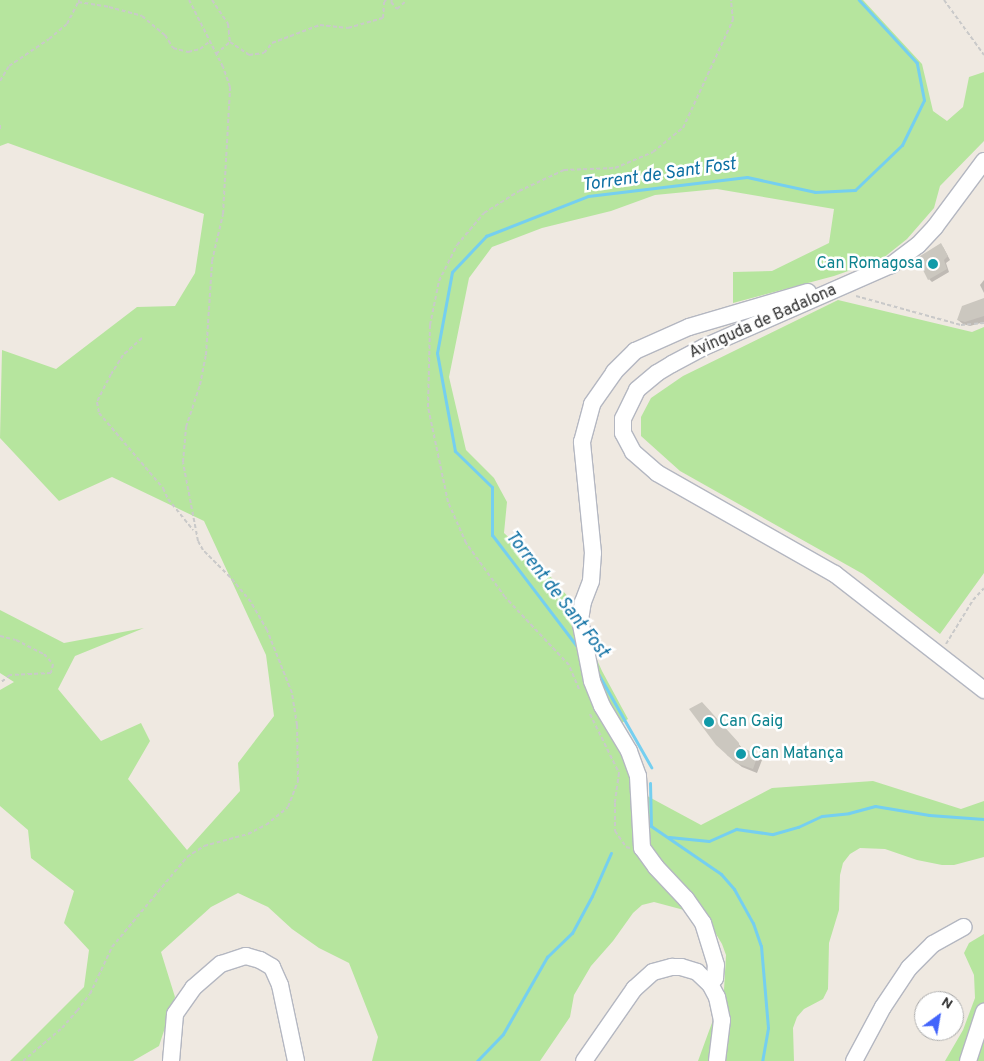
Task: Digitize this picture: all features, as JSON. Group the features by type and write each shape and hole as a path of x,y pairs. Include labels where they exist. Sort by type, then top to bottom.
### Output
{"street":[{"name":"Avinguda de Badalona","path":"940,654 835,574 657,473 633,452 623,433 623,419 632,397 656,373 704,347 835,289 876,274 918,245 950,209 984,161"},
{"path":"710,984 715,978 716,966 702,923 686,899 656,867 642,848 638,776 628,751 594,690 580,620 583,602 591,581 592,566 582,442 588,416 600,392 624,360 648,343 740,311 816,290 835,289"},
{"path":"940,654 984,690"},
{"path":"854,1061 883,1007 909,968 933,944 964,927"},
{"path":"171,1061 175,1014 193,988 221,964 246,956 260,960 272,967 280,984 296,1061"},
{"path":"584,1061 634,989 654,972 664,968 681,967 697,972 710,984 721,1010 722,1034 717,1061"},
{"path":"968,1061 984,1012"}],"path":[{"path":"23,1061 62,1028 77,1011 90,994 112,947 187,857 204,846 248,834 266,825 288,807 298,781 297,725 292,693 267,630 259,616 241,589 203,550 195,532 183,462 183,442 206,356 212,261 224,214 230,87 216,54 188,0"},
{"path":"212,0 228,24 230,42 249,55 264,53 272,43 320,25 348,28 383,18 384,2 386,0"},
{"path":"392,0 397,9 407,0"},
{"path":"581,693 569,665 505,597 466,544 448,502 428,406 430,326 439,281 457,245 484,213 519,190 564,170 616,168 653,152 683,128 733,20 731,0"},
{"path":"944,0 984,55"},
{"path":"0,81 9,66 49,39 67,24 78,1 142,16 165,35 173,48 188,52 200,49 209,42"},
{"path":"216,54 230,42"},
{"path":"0,125 0,131"},
{"path":"835,289 961,325 984,323"},
{"path":"142,338 123,355 111,374 98,402 99,413 163,488 168,499 195,532"},
{"path":"940,654 973,600 984,588"},
{"path":"0,636 16,640 44,654 53,664 51,674 10,674 0,683"},
{"path":"588,710 619,773 615,803 615,831 626,848 642,848"}],"green space":[{"path":"0,0 863,0 922,64 933,111 947,121 963,107 969,77 984,72 984,141 940,186 934,208 907,239 882,259 834,276 733,303 733,272 772,271 829,243 834,209 717,189 655,195 611,211 542,228 492,247 469,278 449,377 466,450 494,478 507,502 504,533 550,576 570,599 602,671 628,719 617,726 636,790 701,825 772,788 873,781 961,809 984,801 984,857 954,865 942,865 917,860 885,849 860,848 850,854 843,863 840,875 839,910 829,943 828,989 823,999 804,1009 797,1017 793,1028 794,1061 698,1061 724,990 726,955 710,924 684,910 654,902 642,905 633,913 613,941 591,966 574,995 570,1017 540,1061 372,1061 378,1037 349,963 319,948 292,929 268,907 238,893 211,907 161,952 175,997 159,1046 133,1061 10,1061 84,987 89,950 64,923 74,891 31,858 28,830 0,806 0,690 14,682 0,673 0,610 64,643 144,628 75,656 58,689 101,741 141,723 150,741 128,779 187,850 240,791 238,763 274,716 266,655 204,521 112,477 59,501 0,438 2,350 56,369 137,307 175,306 195,273 204,214 8,143 0,146"},
{"path":"838,300 972,332 984,327 984,573 940,634 863,574 680,471 641,436 641,417 651,398 683,376"},
{"path":"984,934 984,1061 945,1061 957,1041 964,1041 964,1027 975,998 974,975 964,953 969,943"}],"building":[{"name":"Can Romagosa","path":"941,243 948,256 944,260 947,269 928,280 917,258"},
{"path":"984,298 984,316 965,322 957,320 962,306"},
{"path":"702,702 739,743 739,746 758,755 753,769 736,763 716,745 689,709"}],"waterway":[{"name":"Torrent de Sant Fost","path":"579,649 492,535 492,487 455,451 437,353 452,272 486,236 588,196 747,177 815,192 855,190 902,145 924,100 917,63 859,0"},
{"name":"Torrent de Sant Fost","path":"596,670 651,767"},
{"path":"650,783 651,826 721,874 734,889 753,923 761,946 768,1028 762,1061"},
{"path":"669,837 709,841 736,829 773,834 798,827 822,816 849,813 875,806 929,815 984,819"},
{"path":"477,1061 503,1034 547,957 572,933 592,896 611,853"}],"place":[{"name":"Can Romagosa","path":"933,264"},
{"name":"Can Gaig","path":"709,722"},
{"name":"Can Matança","path":"741,754"}]}
